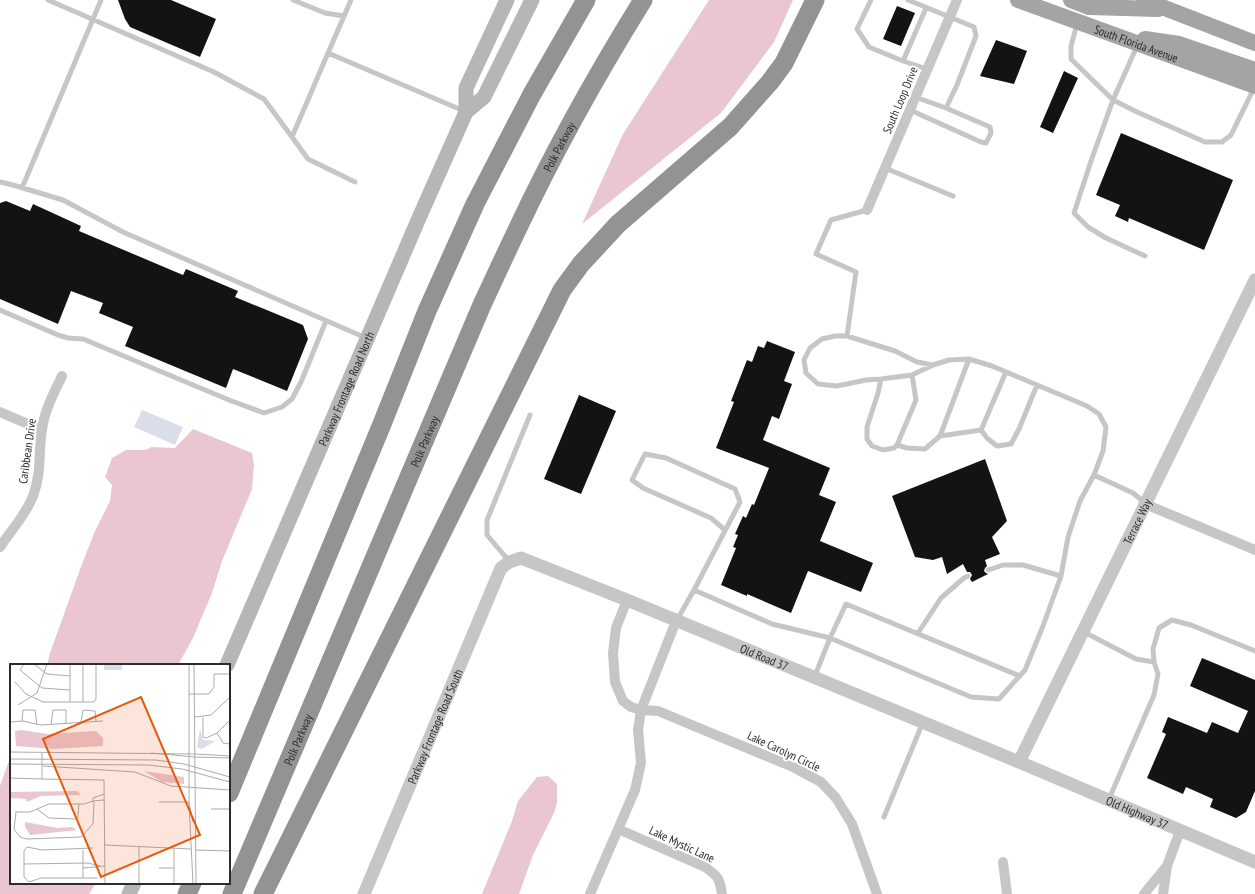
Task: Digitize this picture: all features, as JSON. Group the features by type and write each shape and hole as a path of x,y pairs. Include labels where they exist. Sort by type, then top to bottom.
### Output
{"highway":[{"path":"230,791 382,424 427,311 475,204 532,94 586,0"},
{"name":"Polk Parkway","path":"232,894 481,307 517,229 550,163 643,0"},
{"path":"263,894 562,290 581,264 618,224 730,127 770,82 784,63 815,0"},
{"path":"187,894 192,884"}],"main road":[{"name":"Parkway Frontage Road North","path":"227,664 466,112 466,88 507,0"},
{"name":"Parkway Frontage Road North","path":"466,112 484,97 532,0"},
{"name":"South Florida Avenue","path":"1018,0 1255,86"},
{"path":"1071,0 1089,7 1168,9"},
{"path":"1144,0 1255,43"},
{"path":"1118,36 1179,44 1255,70"},
{"path":"129,894 134,884"}],"street":[{"name":"South Loop Drive","path":"867,210 957,0"},
{"name":"Terrace Way","path":"1019,762 1255,280"},
{"name":"Caribbean Drive","path":"0,547 25,513 33,497 38,480 42,430 46,412 62,376"},
{"path":"0,412 42,430"},
{"path":"1145,504 1255,550"},
{"name":"Old Road 37","path":"509,562 521,558 530,561 1019,762"},
{"name":"Parkway Frontage Road South","path":"364,894 501,568 509,562"},
{"name":"Lake Carolyn Circle","path":"627,600 616,628 613,653 615,682 623,701 641,710 658,711 793,767 821,782 836,798 852,824 877,894"},
{"path":"590,894 635,790 641,763 638,730 641,710 676,621"},
{"name":"Old Highway 37","path":"1019,762 1255,862"},
{"name":"Lake Mystic Lane","path":"618,829 705,867 716,874 721,883 722,894"},
{"path":"1163,894 1167,866 1180,831"},
{"path":"1003,862 1007,894"},
{"path":"1144,894 1167,866"}],"lane":[{"path":"48,0 214,72 264,100 308,159 355,182"},
{"path":"22,188 94,20 101,0"},
{"path":"293,0 325,13 344,16"},
{"path":"292,137 351,0"},
{"path":"871,0 857,29 869,47 927,69"},
{"path":"908,0 974,27 976,36 957,85 946,108"},
{"path":"903,61 926,8"},
{"path":"1077,22 1071,46 1071,59 1113,100 1205,142 1222,142 1231,135 1255,86"},
{"path":"1138,44 1113,100 1074,213 1094,231 1145,256"},
{"path":"328,53 466,112"},
{"path":"910,110 981,142 986,143 991,133 990,127 946,108 915,97"},
{"path":"885,168 953,196"},
{"path":"0,182 63,200 123,232 368,339"},
{"path":"847,336 856,272 816,254 831,220 867,210"},
{"path":"0,310 58,335 68,338 84,339 229,400 264,413 282,408 292,399 301,382 326,321"},
{"path":"694,590 772,624 830,638 971,697 999,699 1025,670 1043,626 1061,576 1068,537 1080,501 1094,474 1103,450 1106,427 1098,414 1087,406 992,366 969,359 949,360 933,364 912,375 866,380 837,386 818,384 806,373 804,360 810,348 822,339 835,336 847,336 895,351 917,362 933,364"},
{"path":"881,379 867,427 867,439 872,446 883,450 897,446 925,449 940,436 969,359"},
{"path":"981,430 1006,372"},
{"path":"897,446 916,400 912,375"},
{"path":"981,430 987,438 997,446 1011,444 1019,429 1037,385"},
{"path":"509,562 487,536 487,520 530,415"},
{"path":"940,436 981,430"},
{"path":"676,621 694,590 740,502 735,490 666,458 645,454 632,480 643,488 711,518 725,530"},
{"path":"1094,474 1133,493 1145,504"},
{"path":"988,570 1003,565 1023,565 1061,576"},
{"path":"918,633 941,598 968,576"},
{"path":"814,678 846,604 1020,676"},
{"path":"1109,800 1154,695 1158,674 1154,662 1153,649 1158,628 1172,620 1191,625 1255,651"},
{"path":"1083,632 1136,659 1154,662"},
{"path":"884,817 923,722"}],"shaded area":[{"path":"709,0 793,0 774,42 721,113 582,224 623,134"},
{"path":"142,410 183,427 175,445 134,427"},
{"path":"193,429 252,453 254,465 252,489 222,561 212,593 193,638 179,664 47,664 82,564 95,531 110,501 112,485 105,477 112,458 126,450 145,450 152,447 175,448"},
{"path":"10,758 10,884 95,884 89,894 0,894 0,786"},
{"path":"548,776 557,784 557,803 554,813 533,855 519,894 482,894 512,821 518,801 537,777"}],"building":[{"path":"118,0 171,0 216,19 200,57 130,27 125,19"},
{"path":"897,6 915,13 901,46 883,39"},
{"path":"996,40 1027,51 1014,84 980,76"},
{"path":"1064,71 1078,78 1053,133 1040,127"},
{"path":"1121,133 1233,180 1204,250 1129,218 1128,222 1115,216 1120,205 1096,195"},
{"path":"6,201 30,211 33,204 81,226 79,231 183,275 186,269 238,291 235,297 303,325 308,339 287,391 233,369 226,388 125,346 133,327 99,313 103,303 71,291 58,324 0,299 0,203"},
{"path":"767,341 795,352 784,381 792,384 779,419 772,416 763,440 830,468 819,495 836,502 820,541 873,563 861,592 808,571 791,613 747,594 747,596 721,585 736,548 733,547 738,535 735,534 743,516 746,518 752,504 754,505 769,468 716,448 734,402 731,401 747,360 752,362 758,346 764,348"},
{"path":"579,395 616,411 581,494 544,479"},
{"path":"985,459 1007,521 992,537 1000,554 985,560 987,566 984,571 988,574 972,582 970,579 972,575 970,572 967,572 963,564 947,574 942,557 933,560 915,557 892,496"},
{"path":"1202,658 1255,680 1255,791 1246,812 1236,818 1210,807 1213,799 1186,787 1183,794 1147,778 1166,734 1162,732 1168,717 1207,733 1212,722 1238,733 1248,711 1190,686"}]}
